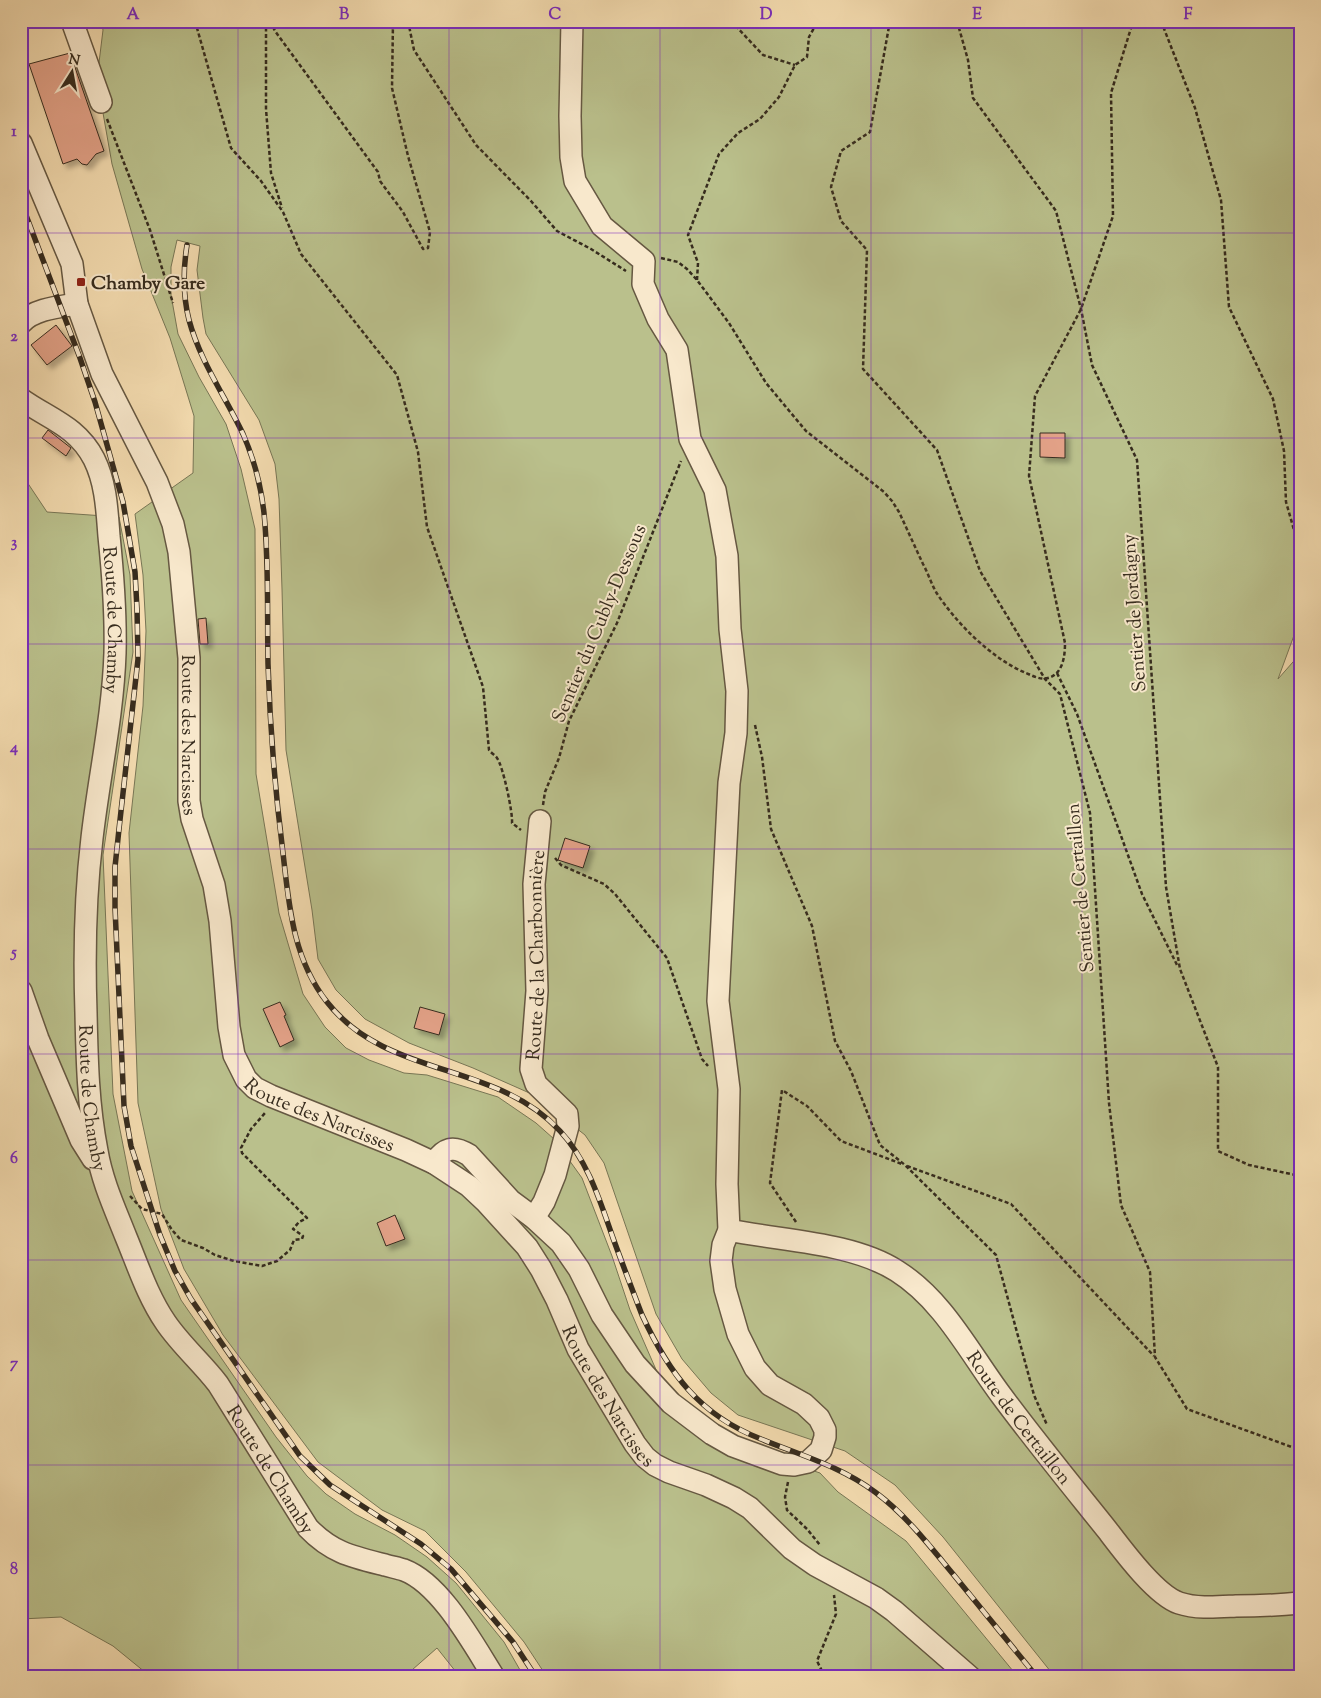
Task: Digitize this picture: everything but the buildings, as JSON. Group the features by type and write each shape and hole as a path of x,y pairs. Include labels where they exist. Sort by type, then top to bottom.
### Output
{"street":[{"path":"72,21 101,102"},
{"path":"434,1163 443,1152 451,1149 469,1155 511,1201 534,1218 561,1243 570,1255 602,1315 636,1364 670,1403 712,1434 734,1446 782,1464 794,1465 808,1462 821,1450 825,1430 819,1418 813,1411 766,1381 755,1368 743,1346 730,1311 725,1289 721,1261 722,1245 729,1230 727,1184 729,1089 718,1001 730,783 736,733 737,691 730,629 727,556 716,490 690,439 677,350 658,319 642,284 644,261 602,226 576,181 571,157 572,21"},
{"name":"Route des Narcisses","path":"21,143 72,264 76,304 102,374 157,482 166,504 179,552 190,658 189,801 192,819 214,885 220,921 231,1042 239,1067 246,1079 255,1088 271,1096 398,1146 434,1163 469,1186 499,1215 527,1247 557,1300 578,1349 631,1438 645,1456 655,1465 668,1472 706,1485 750,1508 792,1549 822,1569 876,1598 894,1611 970,1677"},
{"path":"23,317 76,304"},
{"name":"Route de Chamby","path":"21,399 66,426 85,444 93,457 100,474 105,496 112,561 115,654 110,707 92,839 84,941 88,1094 102,1174 144,1283 164,1320 218,1384 308,1528 320,1541 345,1554 404,1570 418,1577 445,1603 494,1677"},
{"name":"Route de la Charbonnière","path":"534,1218 544,1202 556,1175 568,1126 567,1114 536,1084 531,1069 536,991 534,884 538,834"},
{"path":"21,991 38,1039 81,1140 102,1174"},
{"name":"Route de Certaillon","path":"729,1230 820,1245 875,1259 898,1271 920,1288 938,1306 1002,1396 1119,1546 1167,1597 1180,1604 1203,1607 1300,1603"}],"path":[{"path":"195,21 231,148 261,181 283,212"},
{"path":"266,21 266,109 271,174 283,212 300,254 397,375 418,452 427,527 483,687 489,750 498,759 506,784 506,792 510,799 513,815 512,823 519,829 538,834 553,857 561,865 604,884 615,894 667,958 702,1059 729,1089"},
{"path":"270,21 275,31 378,172 380,180 403,212 423,249 428,248 430,232 408,156 392,88 393,21"},
{"path":"408,21 414,50 476,145 531,201 557,231 592,249 632,275 644,261 660,258 678,262 687,268 729,323 766,383 806,431 884,492 892,501 903,520 936,591 949,610 997,657 1018,670 1045,679 1057,673 1064,661 1065,643 1029,476 1036,396 1081,309 1113,216 1111,92 1131,28 1135,21"},
{"path":"731,21 763,55 795,65"},
{"path":"697,280 698,262 688,235 719,154 738,133 760,119 779,97 795,65 808,57 808,37 818,21"},
{"name":"Sentier de Certaillon","path":"890,21 870,132 840,152 831,187 841,221 867,250 863,369 937,450 980,571 1045,679 1060,694 1090,813 1109,1103 1121,1205 1150,1272 1155,1357 1187,1408 1300,1450"},
{"name":"Sentier de Jordagny","path":"957,21 968,60 973,98 1056,211 1081,309 1092,366 1136,460 1166,887 1180,969 1218,1067 1218,1151 1249,1165 1300,1176"},
{"path":"1161,21 1195,108 1221,200 1229,306 1273,399 1284,451 1286,502 1300,551"},
{"path":"101,102 150,230 173,303"},
{"name":"Sentier du Cubly-Dessous","path":"538,834 545,792 559,758 569,721 617,623 690,439"},
{"path":"1057,673 1077,714 1142,894 1180,969"},
{"path":"755,724 762,757 771,829 812,926 835,1041 851,1071 880,1145 905,1165 996,1255 1034,1396 1049,1429"},
{"path":"799,1227 770,1183 782,1090 807,1106 841,1141 1011,1204 1155,1357"},
{"path":"129,1195 142,1209 162,1214 181,1240 234,1261 262,1266 278,1261 290,1250 294,1240 302,1240 303,1236 293,1229 299,1222 307,1218 242,1153 241,1148 251,1129 268,1109"},
{"path":"794,1465 786,1485 787,1510 807,1529 823,1550 822,1577 831,1584 835,1597 836,1614 817,1661 825,1677"}],"green space":[{"path":"101,21 1300,21 1300,619 1278,679 1300,654 1300,1677 1055,1677 943,1537 895,1485 845,1451 738,1415 711,1393 682,1359 656,1314 604,1163 585,1135 534,1095 409,1043 365,1019 336,990 318,959 286,750 279,499 275,464 259,420 206,334 197,270 200,246 177,240 171,267 171,295 178,334 199,377 226,424 241,469 255,529 256,774 279,913 303,994 325,1027 346,1048 369,1060 404,1073 427,1075 498,1097 536,1123 554,1139 582,1178 612,1256 630,1310 664,1388 684,1409 782,1460 820,1473 838,1492 906,1541 1018,1677 547,1677 524,1642 466,1572 425,1531 382,1510 318,1462 223,1335 184,1269 161,1209 138,1103 129,833 143,706 146,631 143,575 135,514 193,473 194,416 170,338 142,269 112,164 97,79 103,30"},
{"path":"21,473 47,512 119,517 130,575 133,652 103,855 113,1094 132,1191 181,1300 276,1437 307,1476 326,1494 355,1514 395,1535 427,1557 456,1583 504,1642 524,1677 460,1677 437,1648 404,1677 151,1677 113,1646 61,1617 21,1619"}],"railway":[{"path":"21,202 95,402 123,502 135,572 138,659 115,867 115,908 124,1106 131,1146 160,1235 175,1271 191,1299 300,1456 330,1485 421,1544 451,1569 513,1642 536,1677"},
{"path":"187,245 184,283 189,320 206,364 247,443 261,493 267,551 270,712 280,829 294,931 307,968 316,985 327,1002 352,1027 380,1045 410,1058 505,1092 534,1109 560,1131 586,1168 642,1315 652,1336 688,1390 703,1405 739,1429 834,1468 862,1483 886,1501 926,1541 1037,1677"}],"place":[{"name":"Chamby Gare","path":"81,282"}]}
